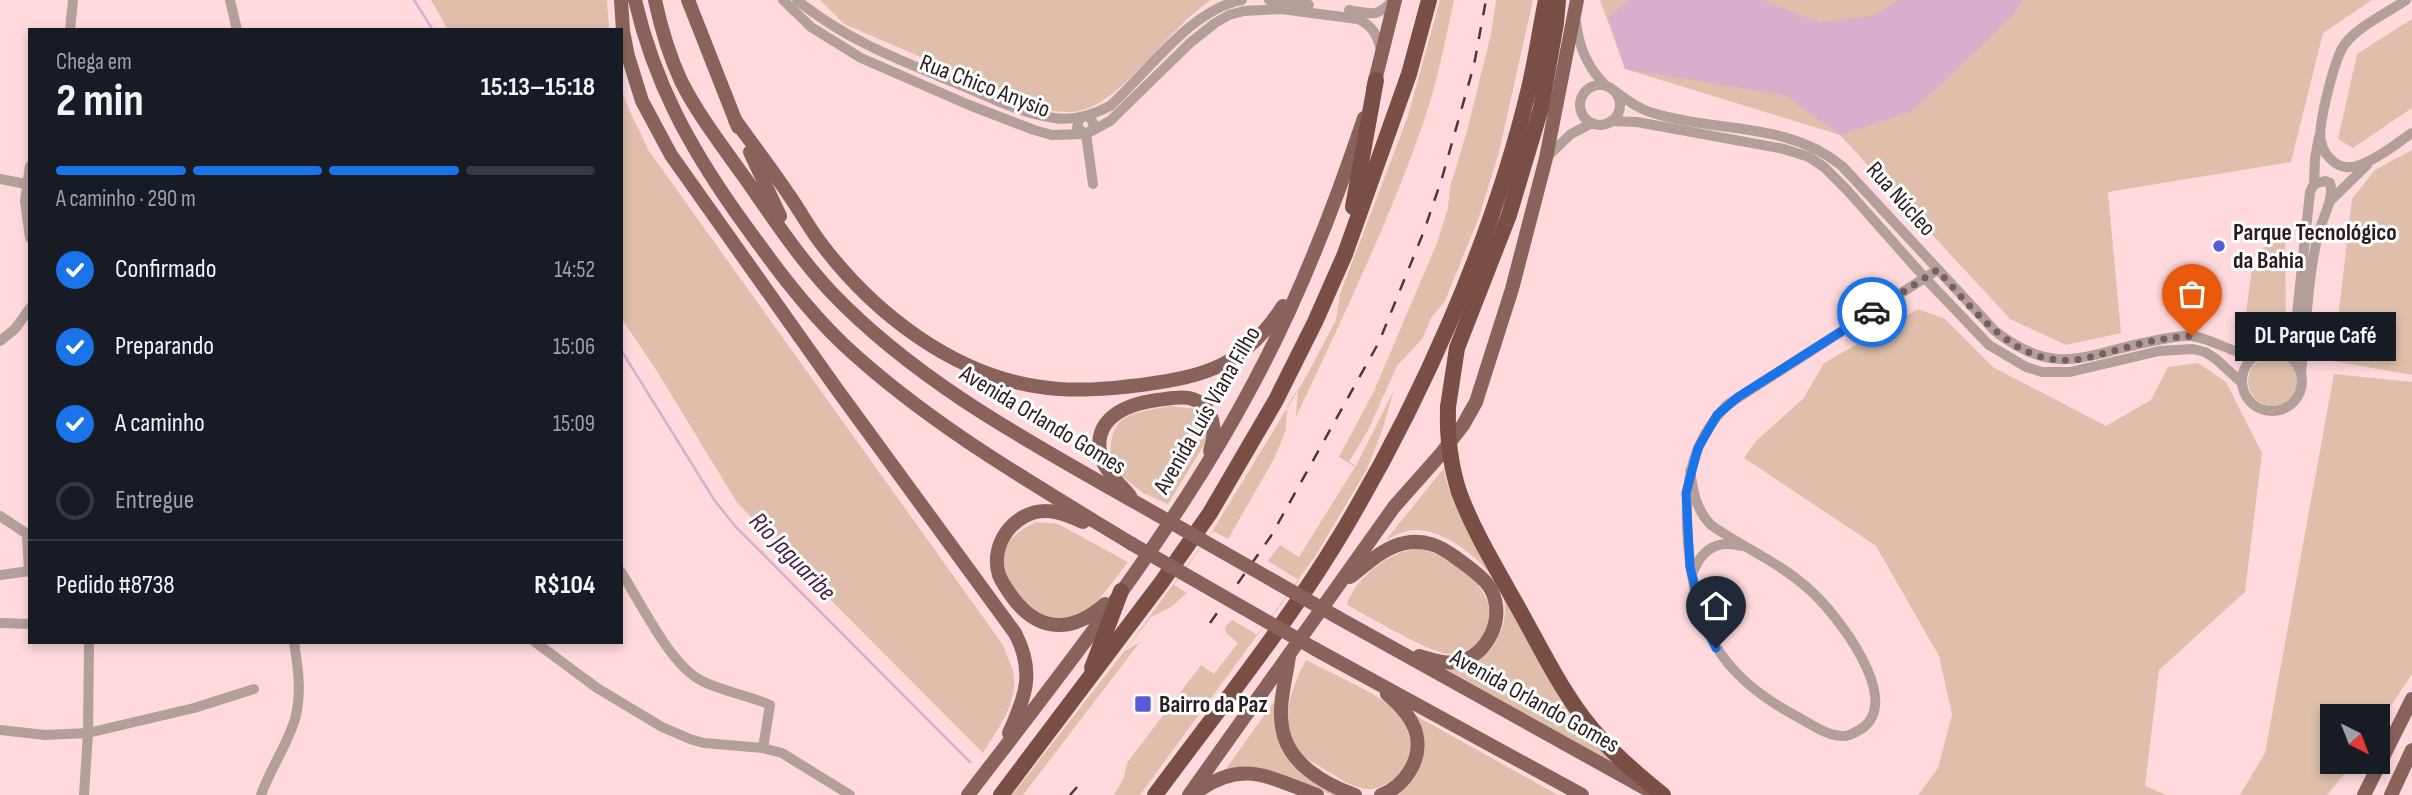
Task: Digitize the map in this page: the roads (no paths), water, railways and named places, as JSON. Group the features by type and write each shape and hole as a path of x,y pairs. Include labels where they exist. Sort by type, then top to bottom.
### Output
{"highway":[{"path":"1001,795 1161,583 1210,513 1276,400 1345,254 1409,74 1430,0"},
{"path":"1155,795 1310,583 1367,490 1412,402 1470,270 1493,207 1529,89 1546,0"},
{"path":"1558,0 1541,108 1501,237 1457,348 1452,369 1447,429 1452,470 1469,519 1560,681 1591,728 1623,763 1663,795"},
{"path":"1345,254 1376,80"},
{"path":"1085,684 1122,589"}],"main road":[{"path":"621,0 623,28"},
{"path":"635,0 641,30 687,138 797,296 844,345 922,410 1117,535 1315,649 1582,795"},
{"name":"Avenida Orlando Gomes","path":"655,0 664,36 682,82 708,125 795,249 864,324 912,363 1015,433 1381,642 1657,795"},
{"path":"688,0 735,120 795,249"},
{"name":"Avenida Luís Viana Filho","path":"968,795 1077,654 1203,470 1255,382 1307,270 1352,154 1376,80 1394,0"},
{"path":"1191,795 1394,507 1463,425 1476,402 1512,289 1546,158 1576,2"},
{"path":"623,31 638,90 671,155 1008,623 1021,646 1028,668 1025,691 1017,715 994,761"},
{"path":"735,120 823,246 864,293 933,347 965,364 999,377 1040,387 1108,390 1199,374 1225,365 1247,350 1269,327 1307,270"},
{"path":"1135,502 1111,474 1101,456 1103,432 1111,417 1122,409 1140,403 1181,397 1189,398 1203,406 1210,416 1214,434 1203,470"},
{"path":"1117,535 1066,515 1049,511 1029,514 1008,529 1002,540 997,562 1004,585 1021,609 1037,621 1049,624 1068,625 1081,621 1095,613 1122,589"},
{"path":"1338,586 1388,549 1416,541 1431,543 1444,549 1489,586 1495,601 1497,618 1490,637 1472,656 1447,663 1381,642"},
{"path":"1290,653 1282,709 1284,740 1297,760 1317,776 1355,795"},
{"path":"1367,678 1395,701 1408,716 1417,734 1413,767 1403,781 1390,792 1381,795"},
{"path":"2364,795 2412,699"},
{"path":"2390,795 2412,750"},
{"path":"1191,795 1229,774 1242,773 1265,776 1317,795"}],"street":[{"path":"71,28 73,0"},
{"path":"230,0 237,28"},
{"name":"Rua Chico Anysio","path":"783,0 811,27 861,58 926,87 1052,135 1086,134 1110,121 1204,31 1215,23 1244,11 1281,9 1358,19 1369,24 1376,33 1382,54"},
{"name":"Rua Chico Anysio","path":"797,0 853,40 1018,109 1055,119 1097,113 1116,101 1196,21 1224,4 1242,0"},
{"path":"1269,0 1374,14 1380,13 1394,0"},
{"path":"2275,350 2291,332 2297,314 2315,158 2331,83 2344,44 2406,0"},
{"path":"1576,2 1578,37 1582,51 1591,69 1605,85 1616,92 1620,104 1619,111 1611,121 1599,125 1587,120 1580,108 1582,96 1592,87 1605,85"},
{"name":"Rua Núcleo","path":"1616,92 1651,113 1796,138 1825,152 1842,166 1994,331 2013,345 2031,353 2051,359 2071,360 2162,339 2192,336 2240,354 2253,356"},
{"path":"1085,116 1090,117 1094,125 1086,134 1093,184"},
{"name":"Rua Núcleo","path":"1611,121 1624,120 1784,149 1809,157 1824,167 1847,190 1989,345 2009,358 2042,372 2070,372 2181,348 2205,352 2228,368 2242,383"},
{"path":"1546,158 1571,134 1592,123"},
{"path":"2320,135 2325,152 2337,164 2346,168 2362,164 2412,133"},
{"path":"2327,206 2344,185 2380,154"},
{"path":"28,175 28,223"},
{"path":"0,179 26,184"},
{"path":"2301,372 2292,357 2275,350 2266,351 2253,356 2243,371 2242,383 2250,402 2265,411 2284,409 2298,397 2302,389 2301,372 2314,253 2331,186 2325,181 2314,184"},
{"path":"1690,471 1696,501 1705,518 1720,531 1790,572 1826,605 1856,649 1872,680 1876,698 1873,715 1861,729 1851,734 1833,735 1793,714 1744,682 1716,648 1704,624 1691,577 1686,505 1690,471 1707,431 1727,405 1937,270"},
{"path":"0,341 15,329 28,311"},
{"path":"0,516 28,534"},
{"path":"1691,577 1701,557 1716,545 1731,543 1755,550"},
{"path":"0,575 28,571"},
{"path":"623,579 670,649 693,676 769,705 763,748"},
{"path":"0,623 28,624"},
{"path":"84,795 89,644"},
{"path":"261,795 291,730 296,712 298,670 294,644"},
{"path":"538,644 597,688 669,730 704,743 763,748 782,753 850,795"},
{"path":"0,730 46,735 88,733 194,708 254,689"}],"waterway":[{"name":"Rio Jaguaribe","path":"414,0 432,28"},
{"name":"Rio Jaguaribe","path":"623,353 715,501 735,526 970,762"}],"railway":[{"path":"1210,623 1271,536 1379,342 1424,231 1442,178 1474,65 1486,0"},
{"path":"1070,795 1077,787"}],"place":[{"name":"Parque Tecnológico da Bahia","path":"2219,246"},
{"name":"DL Parque Café","path":"2192,336"},
{"name":"Bairro da Paz","path":"1143,704"}]}
